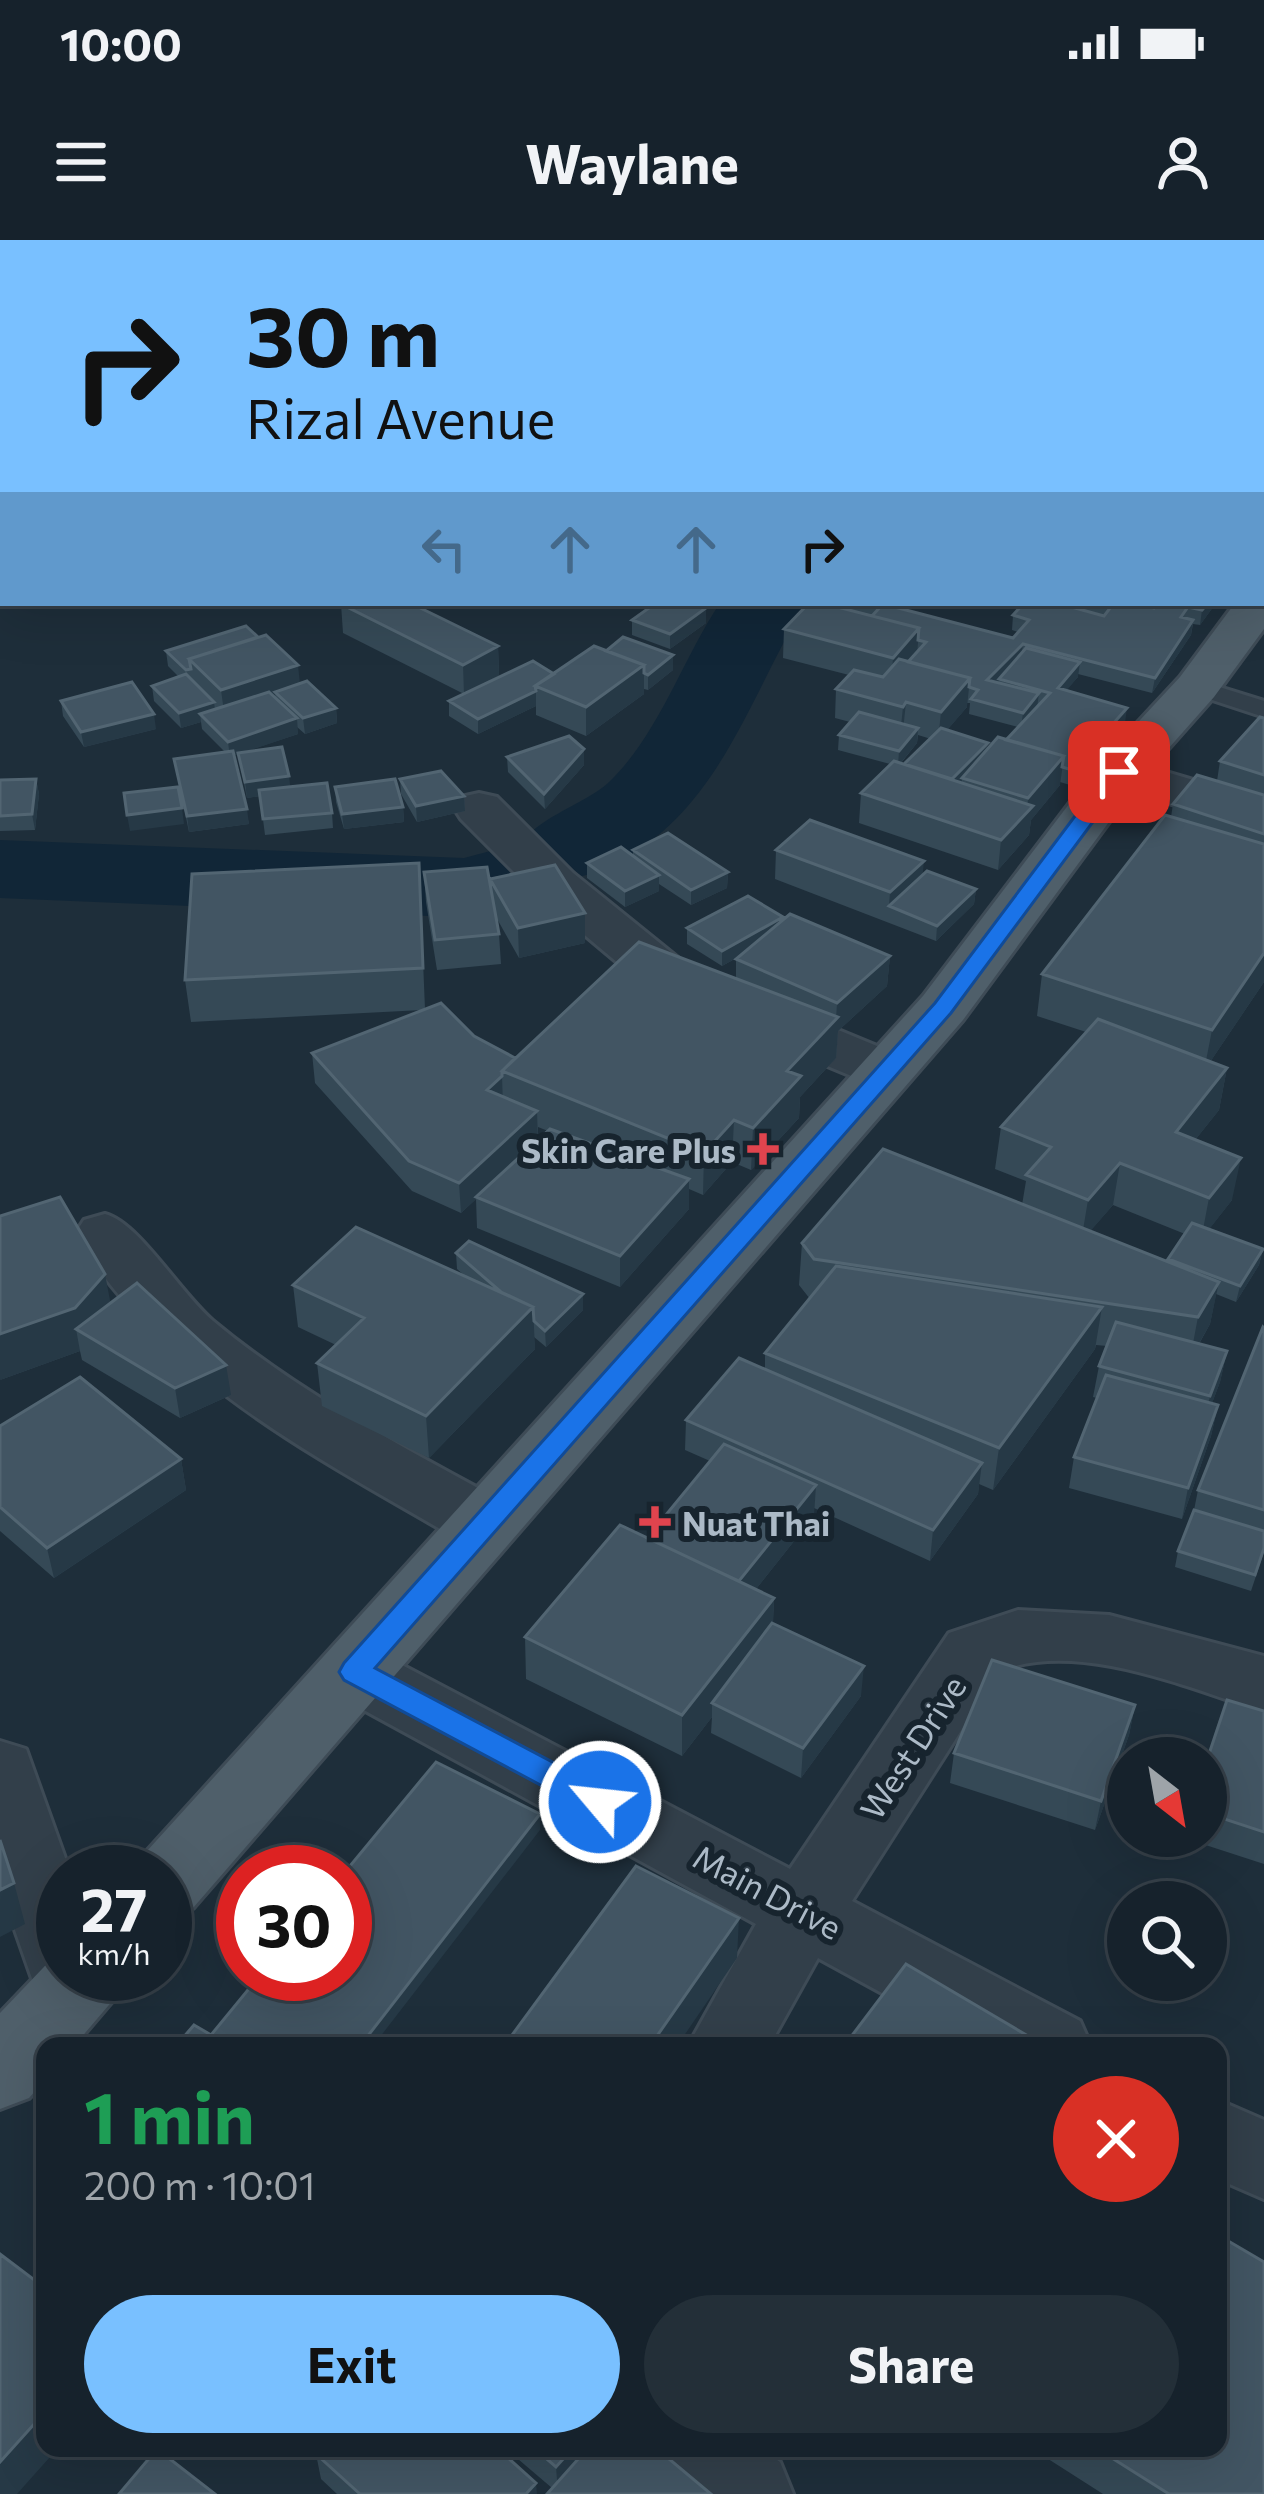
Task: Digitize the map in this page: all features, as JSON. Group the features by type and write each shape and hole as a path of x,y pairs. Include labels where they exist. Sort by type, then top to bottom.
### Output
{"main road":[{"path":"192,1855 943,1008 1119,772 1198,687 1257,606"},
{"path":"0,2072 53,2001"}],"street":[{"path":"1119,772 1264,817"},
{"path":"479,808 622,944 657,964 674,982 886,1070"},
{"path":"105,1234 152,1298 206,1352 484,1523"},
{"name":"West Drive","path":"732,2037 805,1910 974,1652 1019,1637 1083,1640 1179,1658 1264,1684"},
{"name":"Main Drive","path":"355,1672 1036,2037"},
{"path":"0,1770 36,1874"},
{"path":"1227,2142 1264,2162"},
{"path":"701,2457 748,2494"}],"lane":[{"path":"1198,687 1264,709"}],"building":[{"path":"345,606 416,606 498,646 463,665"},
{"path":"652,606 706,608 670,634 632,620"},
{"path":"806,606 834,606 919,628 893,658 784,629"},
{"path":"881,606 891,606 1013,638 1029,620 1013,615 1021,606 1068,606 1104,616 1112,606 1205,606 1202,610 1188,607 1181,617 1193,620 1155,678 1023,644 987,680 1039,693 1023,713 971,699 978,690 969,687 970,678 908,662 926,642 918,640 919,628 872,616"},
{"path":"246,626 258,637 189,659 191,669 186,670 166,651"},
{"path":"266,635 298,665 221,690 189,659"},
{"path":"623,637 673,655 648,675 644,665 606,651"},
{"path":"594,646 644,665 586,707 535,686"},
{"path":"1026,648 1080,662 1058,688 1127,708 1072,770 1062,767 1064,756 1006,740 1050,693 999,679"},
{"path":"899,659 970,678 941,712 836,689 854,670 883,677"},
{"path":"533,661 554,674 535,686 536,691 478,719 449,701"},
{"path":"186,674 214,702 179,713 152,686"},
{"path":"307,681 336,708 303,718 275,692"},
{"path":"132,682 154,714 81,732 61,701"},
{"path":"269,692 297,718 228,742 200,714"},
{"path":"859,712 918,728 899,751 839,735"},
{"path":"1264,718 1264,775 1220,761"},
{"path":"941,728 988,743 952,779 904,764"},
{"path":"569,736 584,749 544,794 507,757"},
{"path":"998,737 1064,756 1028,798 962,778"},
{"path":"282,747 289,776 245,782 238,753"},
{"path":"233,751 247,809 187,816 174,759"},
{"path":"894,761 1033,806 1001,840 861,793"},
{"path":"441,771 464,796 416,806 400,779"},
{"path":"1197,775 1264,795 1264,834 1173,804"},
{"path":"36,779 32,814 0,816 0,780"},
{"path":"395,779 403,807 342,814 335,787"},
{"path":"327,783 332,813 263,819 259,790"},
{"path":"178,787 182,808 127,815 124,793"},
{"path":"1165,815 1264,844 1264,953 1212,1030 1042,974"},
{"path":"810,820 924,861 890,892 776,850"},
{"path":"668,833 728,872 691,890 633,850"},
{"path":"621,847 659,875 625,891 587,863"},
{"path":"419,863 423,968 185,980 192,874"},
{"path":"555,865 585,913 518,928 490,879"},
{"path":"487,867 499,934 435,940 424,872"},
{"path":"927,871 976,889 937,926 889,906"},
{"path":"748,896 783,917 722,951 687,928"},
{"path":"790,914 890,956 837,1003 736,959"},
{"path":"639,942 838,1017 787,1071 801,1076 753,1128 734,1120 704,1153 502,1071"},
{"path":"441,1003 474,1036 515,1058 487,1090 537,1111 459,1183 409,1161 312,1053"},
{"path":"1098,1019 1227,1068 1176,1132 1241,1158 1209,1198 1120,1163 1088,1200 1026,1175 1051,1147 1001,1127"},
{"path":"550,1129 689,1179 620,1256 476,1197"},
{"path":"883,1149 1219,1282 1198,1317 814,1259 802,1243"},
{"path":"60,1197 105,1274 75,1308 0,1334 0,1216"},
{"path":"1192,1223 1263,1249 1240,1286 1168,1259"},
{"path":"356,1227 533,1307 426,1416 317,1363 364,1318 293,1285"},
{"path":"469,1241 583,1294 545,1331 534,1321 533,1307 501,1292 456,1253"},
{"path":"836,1266 1102,1307 999,1448 765,1353"},
{"path":"137,1283 226,1365 175,1388 76,1329"},
{"path":"1116,1322 1227,1351 1210,1396 1099,1366"},
{"path":"1264,1328 1264,1510 1198,1490"},
{"path":"739,1358 982,1463 933,1530 686,1420"},
{"path":"1106,1375 1218,1405 1188,1488 1074,1457"},
{"path":"80,1377 181,1459 47,1548 0,1507 0,1426"},
{"path":"724,1444 816,1485 739,1581 647,1538"},
{"path":"1194,1510 1264,1531 1255,1575 1178,1551"},
{"path":"620,1525 774,1598 682,1715 525,1637"},
{"path":"772,1623 864,1666 803,1748 712,1703"},
{"path":"992,1660 1135,1705 1124,1737 1107,1737 1107,1784 1101,1801 954,1753"},
{"path":"1227,1700 1264,1711 1264,1832 1227,1820 1227,1737 1215,1737"},
{"path":"436,1762 540,1814 367,2037 211,2035 239,2001 372,2001 372,1845 367,1845"},
{"path":"0,1840 14,1883 0,1890"},
{"path":"636,1866 739,1918 656,2037 511,2037"},
{"path":"906,1964 1030,2037 851,2037"},
{"path":"194,2025 215,2037 184,2037"},
{"path":"1227,2240 1264,2262 1264,2494 1169,2494 1110,2457 1227,2457"},
{"path":"0,2254 36,2281 36,2422 0,2462"},
{"path":"150,2457 167,2457 215,2494 119,2494"},
{"path":"319,2457 507,2457 536,2483 526,2494 360,2494"},
{"path":"544,2457 565,2457 556,2467"},
{"path":"580,2457 667,2457 711,2494 547,2494"}],"waterway":[{"path":"565,851 608,830 641,805 666,776 761,606"},
{"path":"0,869 478,888 498,879"}],"place":[{"name":"Skin Care Plus","path":"763,1149"},
{"name":"Nuat Thai","path":"655,1522"}],"route":[{"path":"600,1802 355,1672 667,1314 943,1008 1119,772"}]}
